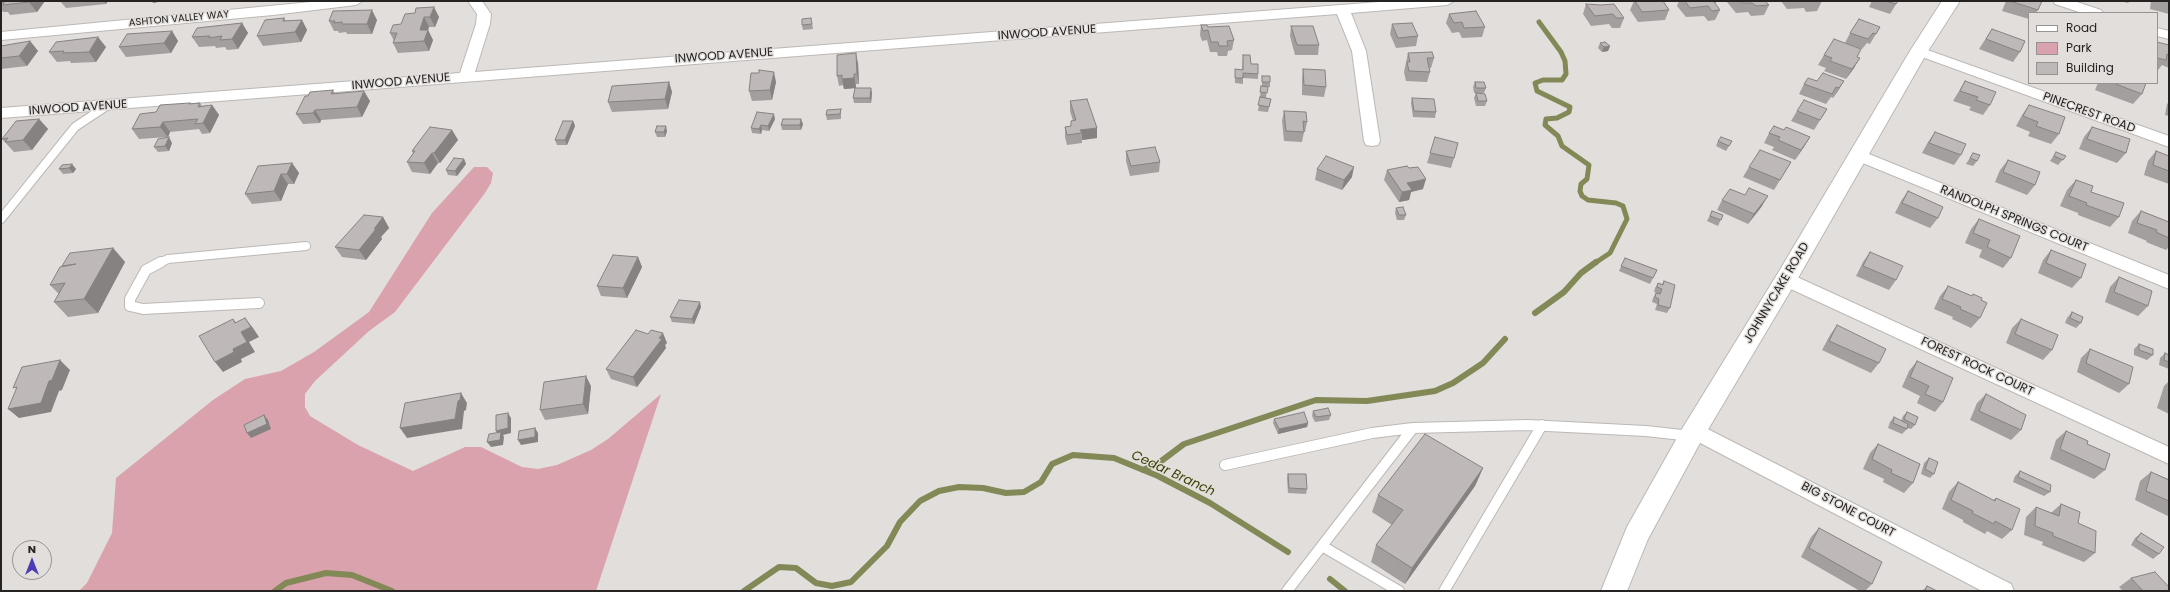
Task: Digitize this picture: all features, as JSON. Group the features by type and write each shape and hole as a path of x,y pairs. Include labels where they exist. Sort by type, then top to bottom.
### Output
{"street":[{"name":"ASHTON VALLEY WAY","path":"1,36 273,11 356,1"},
{"path":"466,76 483,24 484,14 475,1"},
{"name":"INWOOD AVENUE","path":"1,114 108,105 148,104 466,76 1003,37 1447,1"},
{"name":"JOHNNYCAKE ROAD","path":"1614,591 1636,535 1692,433 1786,279 1919,51 1951,1"},
{"path":"2060,1 2093,12"},
{"path":"1342,9 1359,51 1372,141"},
{"path":"2158,32 2169,35"},
{"name":"PINECREST ROAD","path":"1919,51 2169,142"},
{"name":"RANDOLPH SPRINGS COURT","path":"1858,155 2169,282"},
{"name":"FOREST ROCK COURT","path":"1786,279 2169,456"},
{"name":"BIG STONE COURT","path":"1692,433 2002,591"}],"lane":[{"path":"1,219 75,127 108,105"},
{"path":"259,303 143,309 130,306 130,299 146,270 168,259 306,246"},
{"path":"1226,465 1372,432 1413,428 1483,425 1542,425 1692,433"},
{"path":"1444,591 1542,425"},
{"path":"1287,591 1413,428"},
{"path":"1322,546 1399,591"}],"green space":[{"path":"474,167 487,167 493,173 491,183 485,193 395,312 369,331 315,381 305,394 305,407 310,416 358,445 413,471 465,447 481,447 522,467 538,469 557,465 591,450 608,439 661,394 596,591 79,591 87,583 112,533 116,478 213,400 245,379 281,371 314,352 369,312 432,213"}],"building":[{"path":"5,1 30,1 3,5"},
{"path":"1635,1 1663,1 1669,10 1642,12"},
{"path":"1685,1 1715,1 1716,2 1714,2 1720,10 1712,11 1708,6 1690,8"},
{"path":"1739,1 1765,1 1769,5 1756,6 1752,3 1741,3"},
{"path":"1886,1 1898,1 1896,4"},
{"path":"2010,1 2042,1 2038,10"},
{"path":"1586,4 1614,4 1624,18 1616,18 1613,14 1595,16"},
{"path":"434,7 430,17 424,17 420,30 428,30 424,41 393,43 397,33 390,33 393,25 401,24 405,14 415,13 416,8"},
{"path":"372,10 367,24 342,24 342,22 334,23 335,21 329,21 333,11"},
{"path":"1476,11 1485,27 1464,28 1462,22 1454,23 1449,14"},
{"path":"284,18 283,21 302,20 295,32 257,36 265,20"},
{"path":"811,18 812,24 802,25 802,19"},
{"path":"1859,19 1880,27 1876,34 1873,33 1868,39 1850,33"},
{"path":"242,23 232,39 220,40 222,36 209,38 210,36 192,37 197,28"},
{"path":"1412,23 1418,36 1398,38 1392,24"},
{"path":"1201,25 1207,25 1208,27 1229,26 1234,40 1227,41 1228,46 1219,46 1218,42 1211,42 1208,30 1203,31"},
{"path":"1291,26 1313,26 1319,45 1297,45"},
{"path":"1992,29 2025,41 2020,52 1986,39"},
{"path":"172,31 164,43 119,47 127,34"},
{"path":"98,37 89,52 49,52 56,42"},
{"path":"1834,39 1861,49 1857,57 1860,58 1852,69 1830,61 1832,58 1824,55"},
{"path":"30,41 19,56 1,58 1,46"},
{"path":"1605,42 1610,46 1604,47 1600,43"},
{"path":"2158,42 2169,45 2169,55 2167,54 2166,60 2158,58"},
{"path":"1432,52 1434,58 1427,58 1430,72 1409,71 1407,62 1410,62 1408,53"},
{"path":"856,53 857,74 854,74 854,78 842,79 842,75 837,76 837,55"},
{"path":"1243,55 1250,55 1251,64 1258,64 1258,74 1243,73 1243,78 1235,78 1235,69 1243,70"},
{"path":"1303,69 1325,70 1326,87 1304,85"},
{"path":"759,70 774,72 770,90 749,91 751,73 759,73"},
{"path":"1823,73 1844,81 1839,88 1836,87 1832,94 1804,84 1808,78 1817,81"},
{"path":"1262,76 1270,76 1270,82 1262,82"},
{"path":"1965,81 1996,92 1990,105 1976,100 1978,97 1960,91"},
{"path":"669,82 665,99 608,102 612,86"},
{"path":"1475,82 1484,82 1486,88 1476,88"},
{"path":"2116,84 2146,84 2142,94"},
{"path":"1261,86 1268,87 1267,93 1260,92"},
{"path":"855,88 871,88 870,98 853,98"},
{"path":"333,90 331,94 364,91 357,107 315,110 313,113 296,114 305,96 308,96 310,92"},
{"path":"1476,93 1485,94 1487,101 1478,101"},
{"path":"1260,97 1271,99 1269,107 1258,105"},
{"path":"1412,98 1434,99 1436,112 1414,111"},
{"path":"1087,99 1097,128 1080,130 1082,133 1067,135 1065,127 1071,126 1071,121 1076,120 1070,101"},
{"path":"1804,100 1827,109 1820,120 1797,111"},
{"path":"190,103 189,104 200,103 198,107 212,105 203,123 195,124 198,119 163,122 160,127 132,129 140,114 156,112 160,105"},
{"path":"2029,105 2065,117 2059,134 2036,126 2038,122 2023,116"},
{"path":"841,109 840,114 826,115 827,110"},
{"path":"1284,111 1306,112 1307,122 1303,121 1304,132 1286,131"},
{"path":"757,112 774,114 768,126 761,125 759,129 751,128"},
{"path":"39,119 23,140 5,142 8,138 2,139 16,121"},
{"path":"783,119 801,119 800,125 781,125"},
{"path":"563,121 573,121 565,140 555,140"},
{"path":"657,126 666,126 664,132 655,132"},
{"path":"1774,126 1784,130 1786,127 1810,137 1801,150 1778,140 1780,137 1769,133"},
{"path":"430,127 452,130 424,163 407,162 415,151 412,151"},
{"path":"2092,127 2130,139 2126,153 2087,139"},
{"path":"1935,132 1966,144 1961,155 1929,143"},
{"path":"169,137 165,146 154,147 158,139"},
{"path":"1435,137 1458,143 1454,158 1430,153"},
{"path":"1721,137 1732,141 1729,146 1718,141"},
{"path":"1155,147 1160,162 1131,166 1126,151"},
{"path":"1760,150 1791,162 1780,180 1749,167"},
{"path":"2156,151 2169,156 2169,171 2153,165"},
{"path":"2056,152 2066,156 2063,160 2054,156"},
{"path":"1973,153 1980,155 1977,161 1970,158"},
{"path":"1326,156 1354,167 1344,180 1317,169"},
{"path":"454,158 464,159 455,171 446,170"},
{"path":"2008,160 2040,172 2035,185 2003,172"},
{"path":"292,163 287,174 281,174 274,191 245,194 258,166"},
{"path":"72,164 69,168 59,169 62,165"},
{"path":"1407,166 1409,168 1418,167 1426,179 1407,183 1412,190 1402,192 1387,170"},
{"path":"2076,180 2093,186 2091,192 2124,203 2119,217 2086,205 2087,203 2069,196"},
{"path":"1749,188 1768,196 1754,214 1722,200 1730,189 1745,195"},
{"path":"1908,191 1943,207 1938,218 1902,203"},
{"path":"1403,207 1406,215 1399,215 1396,208"},
{"path":"1712,211 1723,215 1721,220 1710,216"},
{"path":"2141,211 2169,222 2169,238 2156,232 2157,230 2137,223"},
{"path":"364,215 383,217 374,229 376,229 359,250 335,247"},
{"path":"1979,219 2020,236 2011,258 1987,247 1990,240 1973,233"},
{"path":"113,248 84,299 54,302 65,283 50,285 60,267 76,264 62,266 70,253"},
{"path":"2051,250 2086,264 2081,278 2046,263"},
{"path":"1870,252 1903,266 1896,280 1863,266"},
{"path":"613,255 638,257 623,288 597,286"},
{"path":"1625,258 1657,270 1653,278 1621,266"},
{"path":"2119,277 2152,291 2148,306 2114,292"},
{"path":"1664,281 1675,285 1670,308 1658,305 1659,299 1655,297 1656,293 1660,294 1662,289 1657,287 1658,283 1663,285"},
{"path":"1948,286 1972,296 1973,294 1982,298 1981,300 1987,303 1980,318 1960,309 1961,307 1942,299"},
{"path":"679,300 700,302 692,319 670,317"},
{"path":"2072,312 2083,317 2081,323 2070,318"},
{"path":"245,318 251,327 241,332 247,342 233,349 234,352 215,362 199,336 233,319 235,323"},
{"path":"2021,319 2058,335 2052,350 2015,334"},
{"path":"1837,325 1886,349 1879,363 1829,341"},
{"path":"636,330 648,334 651,330 663,333 659,338 662,339 633,377 606,369"},
{"path":"2139,344 2153,349 2153,355 2139,350"},
{"path":"2090,349 2133,367 2129,384 2086,363"},
{"path":"2165,353 2169,355 2169,362 2164,360"},
{"path":"60,360 52,380 49,381 41,403 8,409 17,387 13,388 22,367"},
{"path":"1917,361 1953,378 1943,402 1925,394 1929,386 1910,377"},
{"path":"586,376 583,404 540,410 544,382"},
{"path":"461,393 455,419 400,428 405,403"},
{"path":"1986,394 2026,415 2021,430 1979,411"},
{"path":"1328,408 1331,415 1316,417 1313,411"},
{"path":"1304,412 1308,423 1279,429 1274,419"},
{"path":"1907,412 1918,417 1915,425 1904,419"},
{"path":"508,413 508,428 496,431 496,415"},
{"path":"264,415 267,424 247,433 244,425"},
{"path":"1894,417 1908,424 1907,429 1893,423"},
{"path":"535,428 535,437 518,440 519,431"},
{"path":"2066,431 2088,441 2087,444 2110,454 2105,470 2060,449"},
{"path":"501,432 500,440 487,442 489,434"},
{"path":"1425,434 1483,468 1412,568 1376,545 1403,510 1378,495"},
{"path":"1878,444 1920,464 1913,483 1891,473 1892,470 1872,459"},
{"path":"1929,458 1938,462 1934,474 1925,469"},
{"path":"2020,471 2051,485 2050,492 2018,477"},
{"path":"2151,472 2169,480 2169,501 2146,491"},
{"path":"1288,474 1306,474 1307,489 1289,488"},
{"path":"1958,482 1995,501 1996,498 2020,509 2012,530 1995,521 1994,524 1951,500"},
{"path":"2061,504 2080,512 2078,523 2096,531 2095,553 2053,536 2053,533 2035,526 2036,507 2059,516"},
{"path":"1819,528 1882,562 1872,584 1809,548"},
{"path":"2141,533 2164,547 2159,554 2136,540"},
{"path":"2155,572 2169,587 2169,591 2143,591 2131,578"},
{"path":"1927,586 1937,591 1925,591"}],"waterway":[{"path":"1539,22 1561,52 1565,61 1566,74 1562,80 1543,80 1535,83 1537,91 1570,107 1569,112 1557,118 1546,119 1545,125 1558,136 1562,146 1589,165 1587,179 1581,184 1580,191 1582,196 1588,200 1616,203 1623,206 1627,219 1610,253 1595,263"},
{"path":"1535,313 1564,292 1581,273 1596,262"},
{"path":"1143,470 1160,462 1184,444 1316,400 1367,401 1435,391 1453,383 1483,363 1505,339"},
{"name":"Cedar Branch","path":"744,591 779,567 796,568 816,583 832,586 851,582 887,546 900,522 920,501 939,491 959,487 983,488 1006,493 1024,492 1041,482 1052,464 1073,455 1114,458 1143,470"},
{"name":"Cedar Branch","path":"1143,470 1210,503 1288,552"},
{"name":"Cedar Branch","path":"275,591 286,583 326,573 352,575 392,591"},
{"name":"Cedar Branch","path":"1330,579 1345,591"}]}
